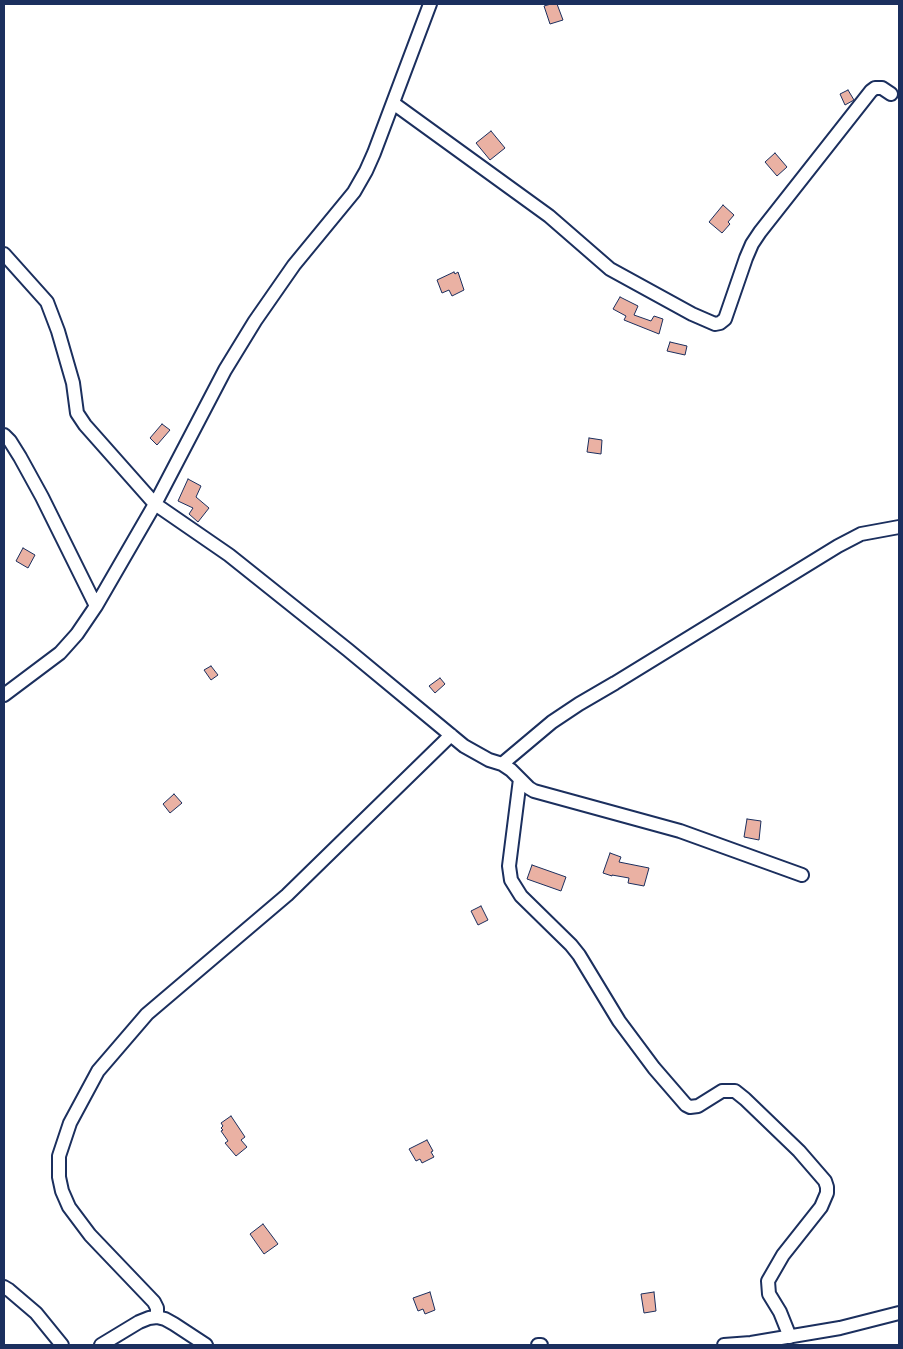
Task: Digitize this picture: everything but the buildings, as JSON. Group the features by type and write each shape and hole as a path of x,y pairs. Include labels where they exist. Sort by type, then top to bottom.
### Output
{"street":[{"path":"4,695 60,653 77,634 96,606 155,504 225,370 254,321 294,265 354,192 374,153 430,4"},
{"path":"392,103 549,216 610,269 692,314 715,324 725,319 746,258 760,232 871,91 875,88 882,88 891,94"},
{"path":"4,254 47,302 58,331 73,383 77,413 85,425 155,504 229,555 464,746 489,760 502,764 529,788 680,831 802,875"},
{"path":"4,435 10,441 42,497 96,606"},
{"path":"502,764 552,722 579,704 838,546 862,534 899,527"},
{"path":"157,1317 157,1308 154,1302 90,1235 78,1220 62,1191 59,1156 70,1123 98,1071 147,1014 287,895 451,735"},
{"path":"520,779 509,866 510,880 522,896 580,955 619,1022 654,1068 686,1105 690,1107 698,1106 722,1092 735,1091 745,1098 821,1174 825,1181 827,1194 821,1207 783,1255 768,1281 769,1294 780,1312 790,1337"},
{"path":"4,1287 36,1313 62,1345"},
{"path":"724,1345 790,1337 863,1324 899,1313"},
{"path":"101,1345 139,1322 157,1317 165,1318 206,1345"}]}
